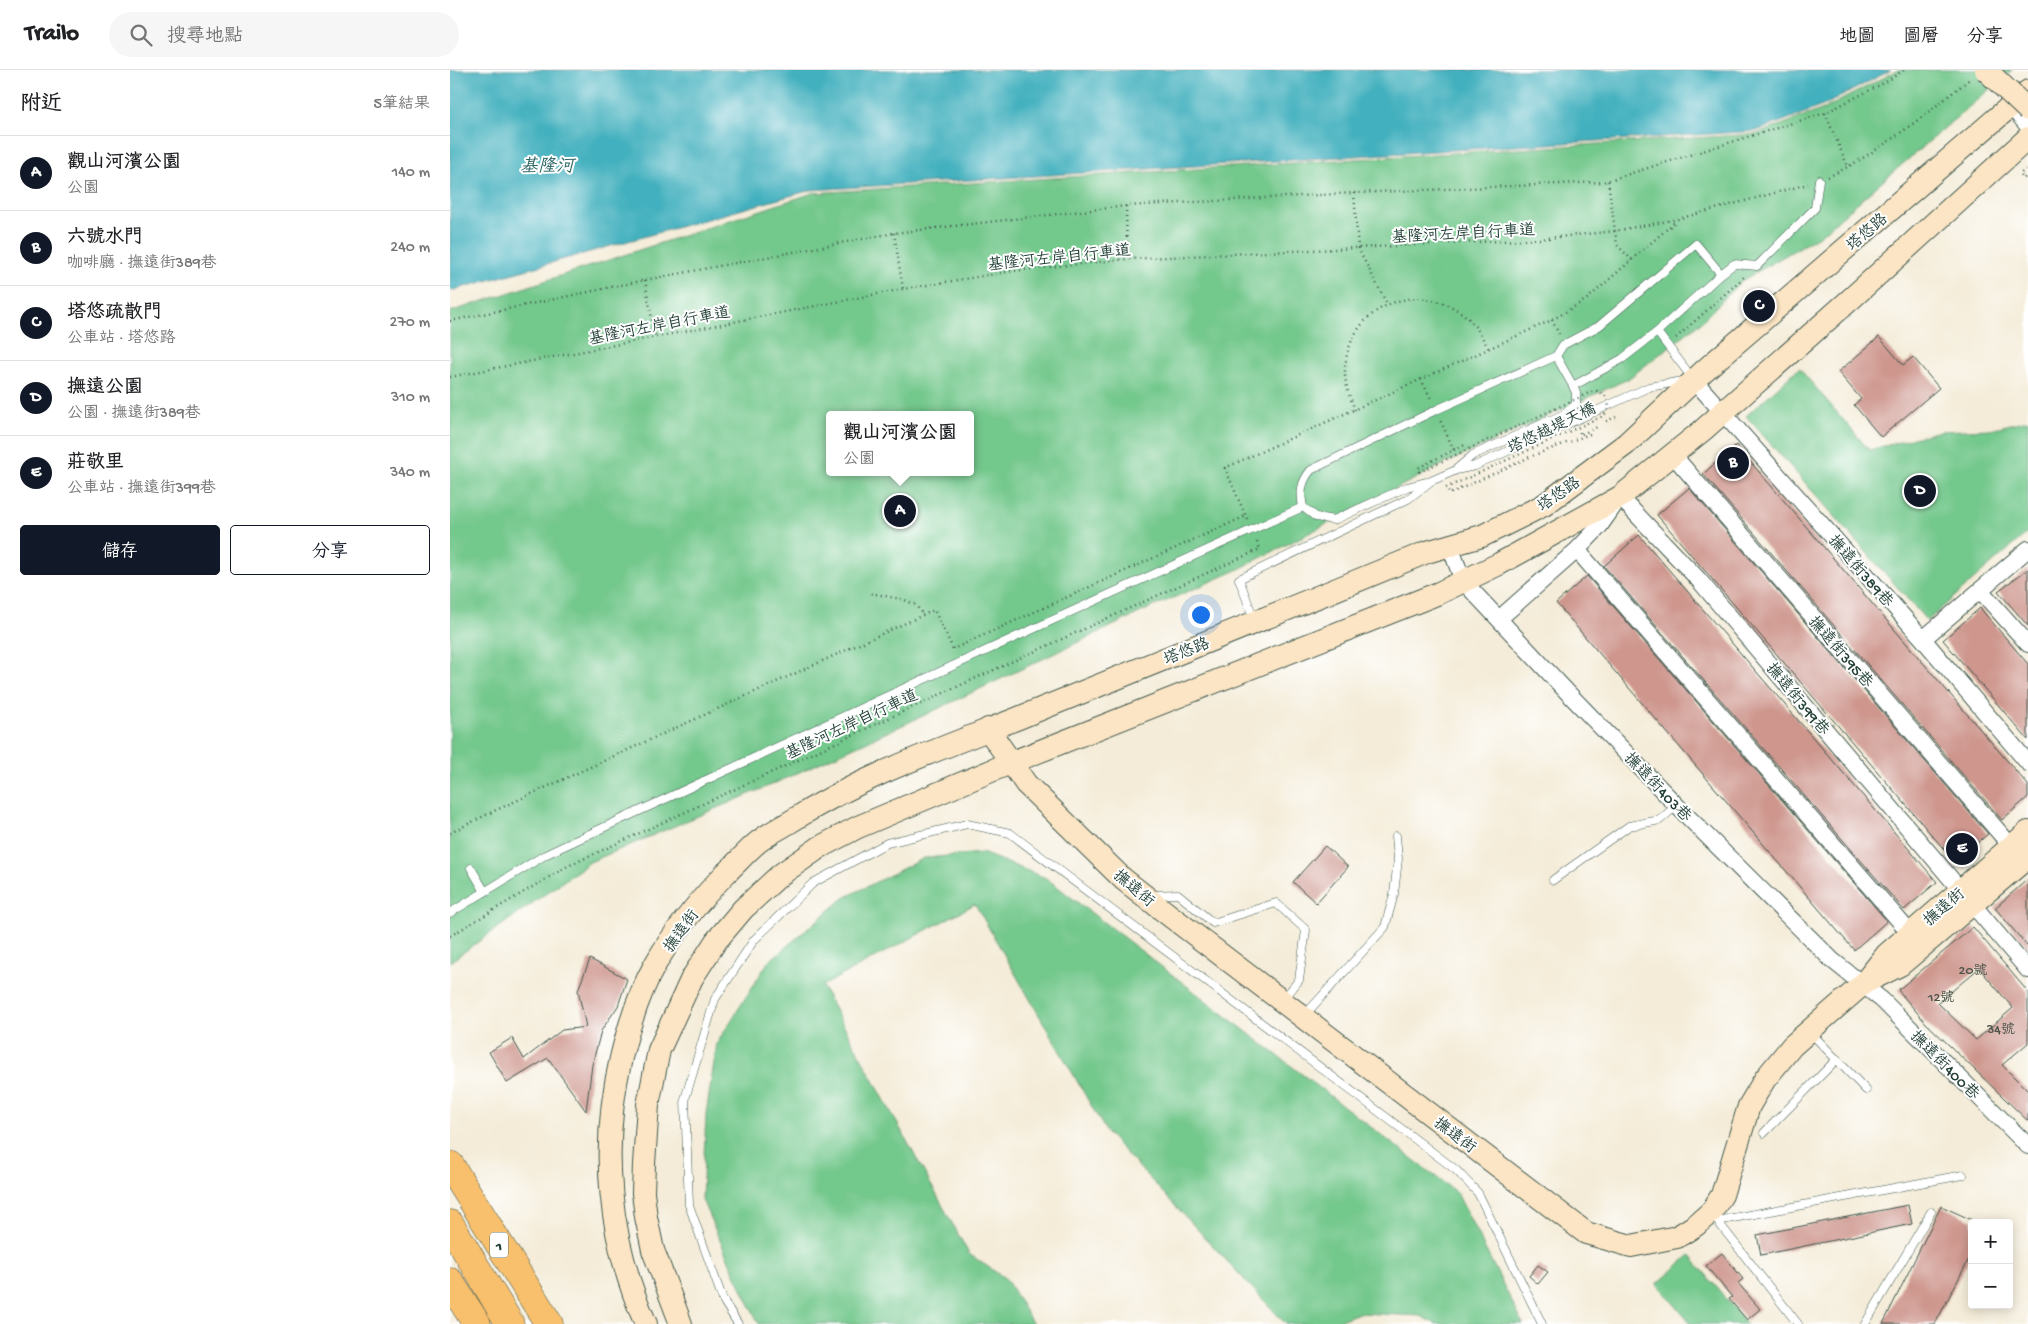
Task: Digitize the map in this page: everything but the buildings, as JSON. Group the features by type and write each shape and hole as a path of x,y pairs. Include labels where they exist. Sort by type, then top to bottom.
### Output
{"highway":[{"name":"1","path":"450,1165 549,1324"},
{"name":"1","path":"450,1224 510,1324"},
{"path":"450,1282 477,1324"}],"main road":[{"path":"1980,73 2019,108"},
{"name":"塔悠路","path":"988,729 1255,623 1427,552 1482,536 1544,504 1626,444 1694,380 2019,108 2028,91"},
{"name":"塔悠路","path":"1010,763 1438,592 1499,564 1620,497 1723,412 2028,138"},
{"name":"撫遠街","path":"646,1324 627,1274 616,1230 610,1183 609,1136 614,1090 630,1023 655,964 678,930 708,892 758,842 820,803 874,777 988,729 1026,784 1123,878 1169,916 1586,1233 1631,1246 1676,1237 1714,1216 1722,1196 1749,1106 1765,1079 1792,1046 1862,984 1882,960 1911,934 2023,857 2028,832"},
{"path":"681,1324 652,1250 644,1201 644,1164 648,1105 659,1050 692,978 716,941 743,908 780,875 820,847 858,827 1010,763"},
{"name":"撫遠街","path":"1862,984 1900,965 1966,898"}],"street":[{"path":"2019,108 2028,126"},
{"name":"撫遠街389巷","path":"1694,380 1923,639 2028,763"},
{"name":"撫遠街395巷","path":"1673,455 2023,857"},
{"path":"1500,618 1577,550 1598,527 1620,497"},
{"name":"撫遠街399巷","path":"1620,497 1698,579 1966,898"},
{"path":"1450,546 1463,581"},
{"path":"1923,639 2028,549"},
{"path":"1577,550 1911,934"},
{"name":"撫遠街403巷","path":"1463,581 1677,805 1837,964 1862,984"},
{"path":"1980,590 2028,644"},
{"path":"1966,898 2028,970"},
{"name":"撫遠街400巷","path":"1862,984 1882,1000 2028,1146"}],"lane":[{"path":"1573,386 1622,359 1657,332 1734,264 1757,266 1815,208 1820,180"},
{"path":"1431,482 1407,487 1334,520 1316,517 1303,507 1301,496 1302,484 1311,470 1436,410 1556,356 1563,345 1599,326 1696,244 1721,274"},
{"path":"1255,623 1239,579 1408,499 1431,482 1454,471 1476,466 1649,387 1694,380 1657,332"},
{"path":"1454,471 1473,455 1564,414 1576,404 1576,393 1556,356"},
{"path":"450,913 545,855 572,842 1102,596 1303,507"},
{"path":"1553,880 1629,826 1660,820 1677,805"},
{"path":"738,1324 723,1300 689,1204 685,1099 715,999 754,940 814,883 887,843 968,824 1010,833 1456,1170 1478,1193 1542,1324"},
{"path":"1303,1018 1385,927 1394,894 1398,859 1396,836"},
{"path":"471,868 485,892"},
{"path":"1144,895 1178,894 1213,922 1276,903 1306,930 1299,980 1282,1001"},
{"path":"1809,1031 1866,1090"},
{"path":"1764,1133 1837,1059"},
{"path":"1798,1324 1714,1216 1963,1175"},
{"path":"1865,1324 1931,1212"}],"path":[{"path":"450,322 645,280 894,232 1126,206 1608,181 1826,113 1884,83 1904,70"},
{"name":"基隆河左岸自行車道","path":"450,377 903,289 1013,271 1126,259 1539,239 1615,231 1678,219 1820,180 1848,167 1883,145 1980,73"},
{"path":"1826,113 1848,167"},
{"path":"2026,169 2020,174 2023,179 2028,175"},
{"path":"1608,181 1617,245 1632,260"},
{"path":"1354,193 1358,248 1387,304"},
{"path":"1126,206 1126,259"},
{"name":"基隆河左岸自行車道","path":"923,615 934,610 953,649 1246,516 1225,468 1552,320 1587,299 1678,219"},
{"path":"894,232 903,289"},
{"path":"1668,346 1757,266"},
{"path":"645,280 655,336"},
{"path":"1355,410 1347,391 1344,370 1348,350 1356,331 1370,315 1387,304 1407,298 1420,298 1447,304 1464,314 1478,330 1488,348"},
{"path":"1552,320 1563,345"},
{"path":"1421,379 1436,410"},
{"name":"塔悠越堤天橋","path":"1436,410 1454,450 1418,468 1419,472 1591,392 1603,393 1607,397 1609,404 1608,410 1595,421 1446,488 1449,494 1532,456 1590,434"},
{"path":"1605,421 1616,417"},
{"path":"1579,433 1597,427 1595,421"},
{"name":"基隆河左岸自行車道","path":"450,936 566,867 1260,549 1256,540"},
{"path":"450,833 923,615 916,605 905,600 871,593"}],"green space":[{"path":"1898,70 2012,70 1819,236 1741,281 1701,322 1628,379 1444,464 1235,571 1150,608 927,714 771,785 590,862 450,962 450,312 813,193 1757,134 1826,108"},
{"path":"1799,368 1869,450 1940,431 1990,429 2028,420 2028,532 1927,621 1746,416"},
{"path":"982,853 1046,878 1457,1193 1523,1324 1436,1324 1421,1316 1359,1313 1330,1324 1286,1324 1107,1133 975,904 822,986 969,1254 1006,1279 1033,1324 759,1324 702,1200 706,1114 717,1043 768,962 844,898 924,858"},
{"path":"1690,1255 1747,1324 1691,1324 1657,1284"}],"water":[{"name":"基隆河","path":"450,70 1891,70 1825,105 1757,131 811,190 450,291"}],"place":[{"name":"塔悠疏散門","path":"1759,306"},
{"name":"六號水門","path":"1733,463"},
{"name":"撫遠公園","path":"1920,491"},
{"name":"觀山河濱公園","path":"900,511"},
{"name":"莊敬里","path":"1962,849"}]}
